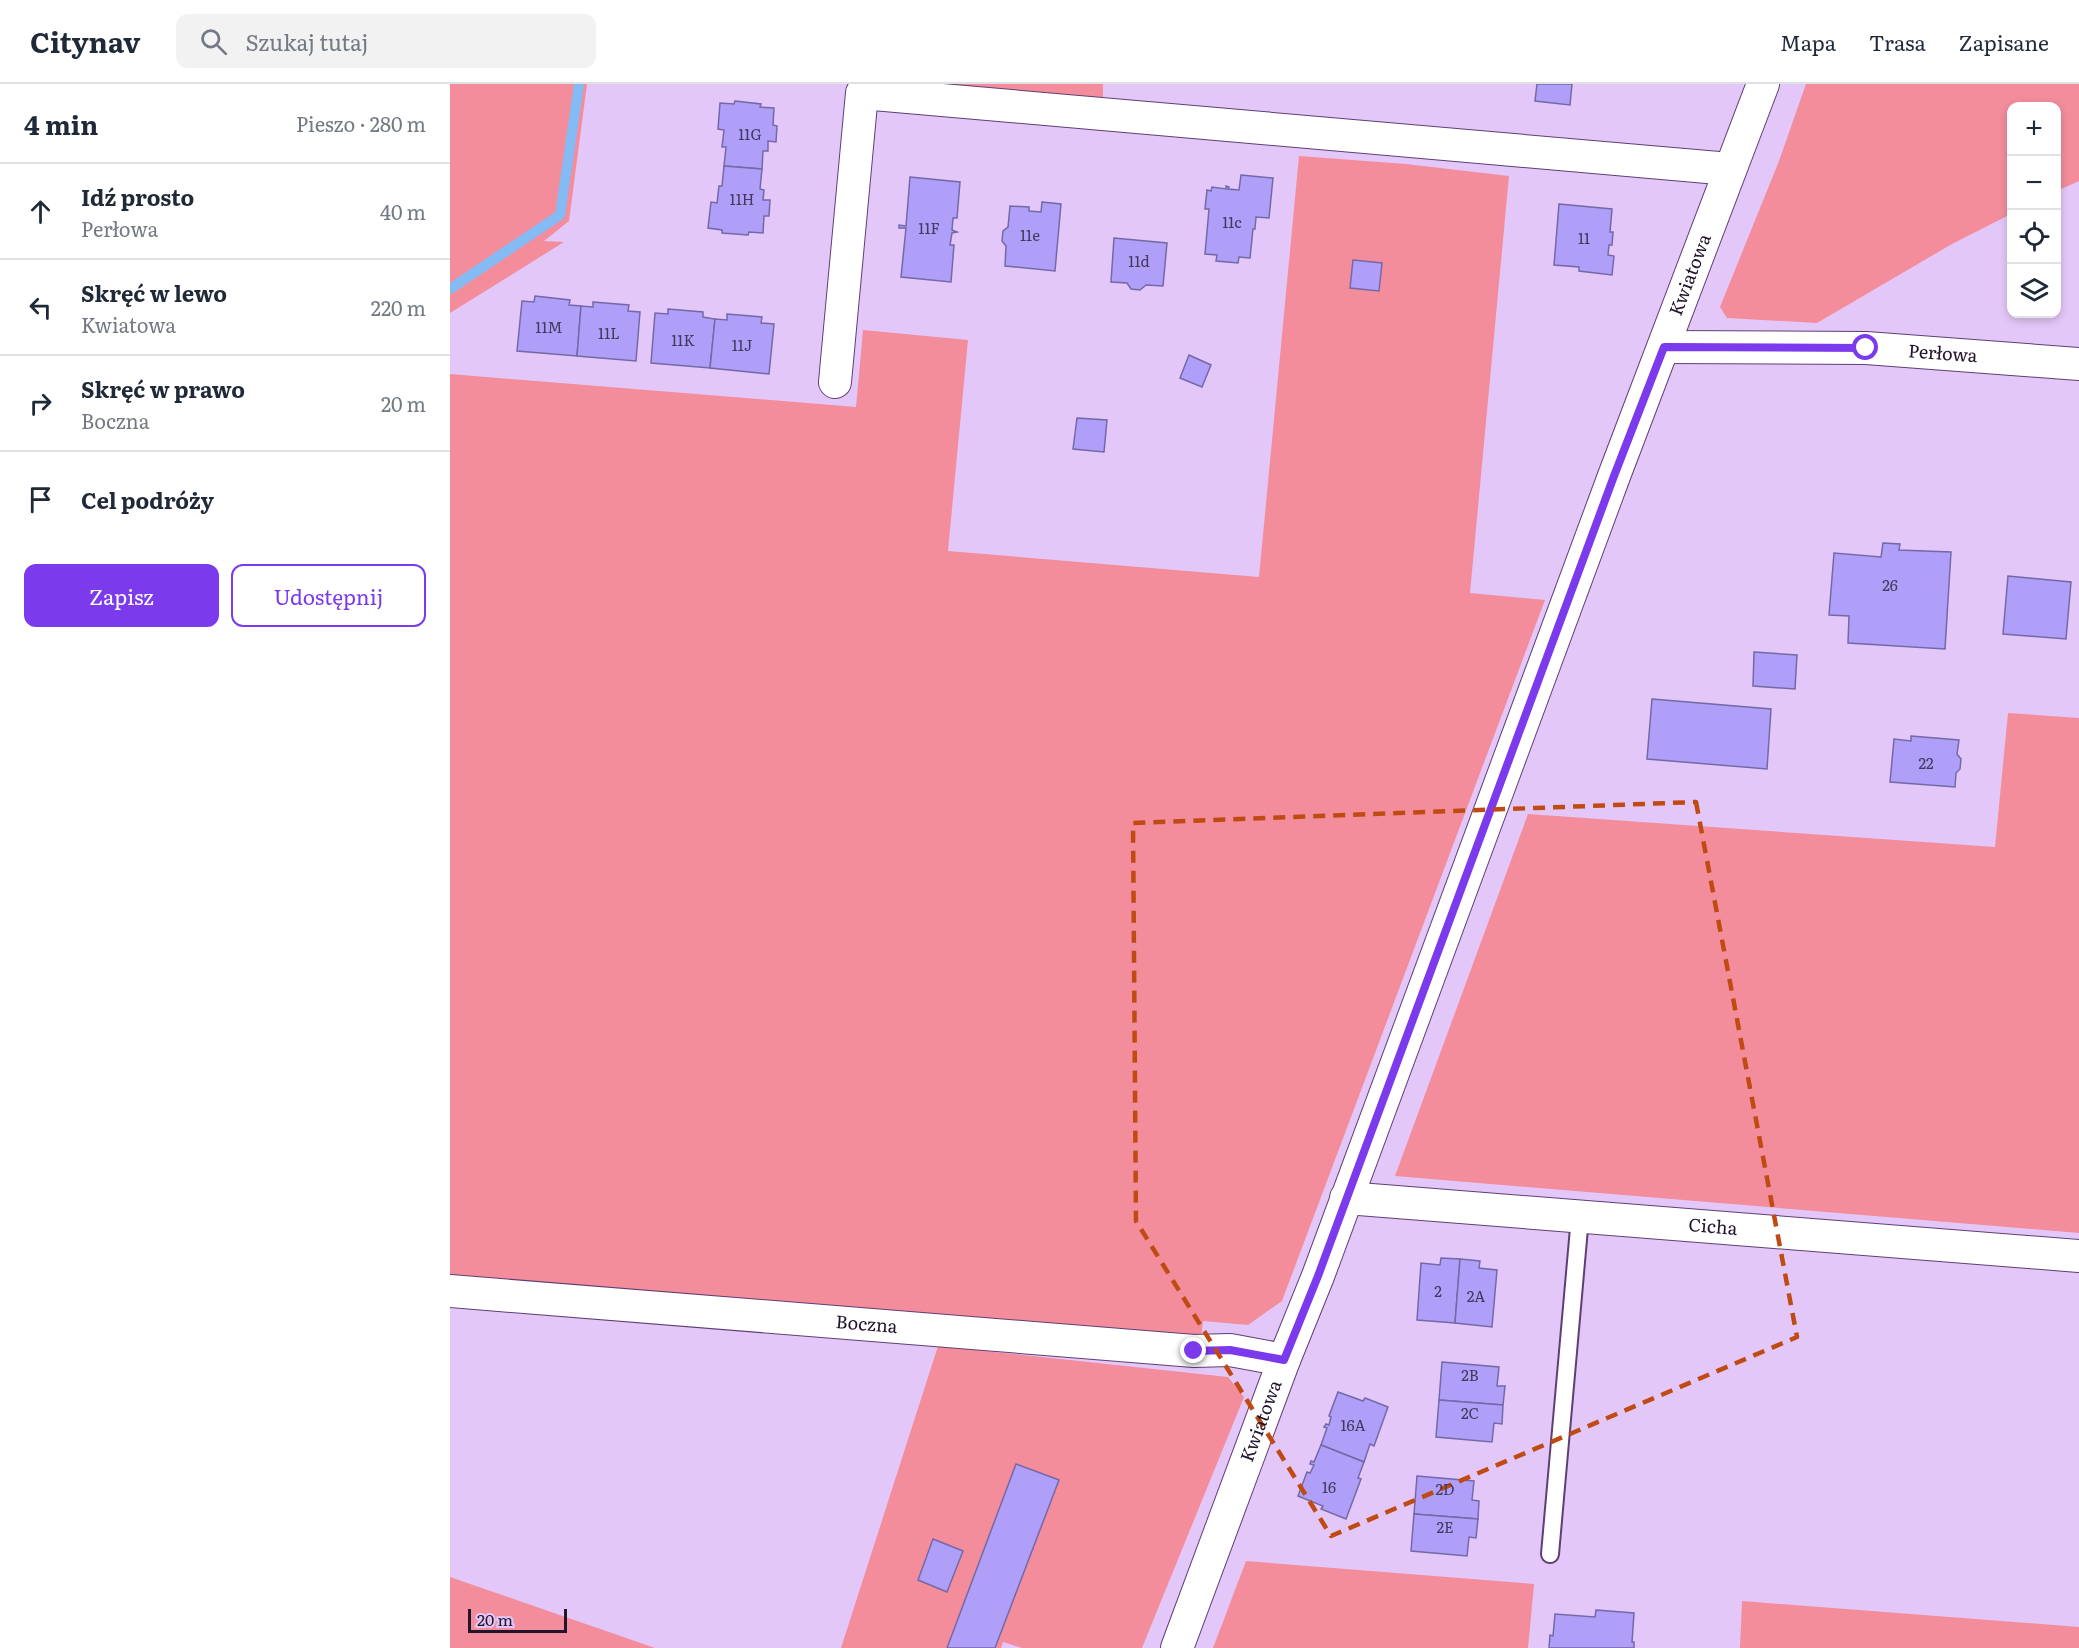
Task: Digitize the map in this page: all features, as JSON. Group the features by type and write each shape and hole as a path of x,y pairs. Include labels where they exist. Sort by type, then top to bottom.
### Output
{"street":[{"name":"Kwiatowa","path":"1177,1648 1614,476 1763,84"},
{"path":"835,382 856,88 1730,169"},
{"name":"Perłowa","path":"1664,347 1866,348 2079,364"},
{"name":"Cicha","path":"1346,1198 2079,1256"},
{"name":"Boczna","path":"450,1291 1194,1351 1230,1350 1284,1360"}],"lane":[{"path":"1550,1554 1580,1217"}],"highlighted area":[{"path":"1696,802 1797,1337 1331,1536 1136,1221 1133,823"}],"shaded area":[{"path":"450,84 587,84 569,221 544,241 564,242 450,313"},
{"path":"898,84 1103,84 1103,101"},
{"path":"1806,84 2079,84 2079,181 2061,189 2061,102 2007,102 2007,216 1952,244 1817,323 1727,318 1720,307 1779,161"},
{"path":"1299,156 1406,164 1509,176 1470,593 1545,600 1282,1301 1248,1325 1203,1321 1201,1339 450,1282 450,374 856,407 863,330 968,340 948,551 1259,577"},
{"path":"2008,713 2079,718 2079,1233 1395,1176 1528,814 1995,847"},
{"path":"938,1346 1228,1377 1244,1397 1142,1648 1022,1648 1003,1642 1001,1648 841,1648"},
{"path":"1246,1561 1534,1584 1528,1648 1213,1648"},
{"path":"450,1577 655,1648 450,1648"},
{"path":"1742,1601 2079,1627 2079,1648 1740,1648"}],"building":[{"path":"1537,84 1572,84 1570,105 1535,101"},
{"path":"735,101 774,108 773,125 777,126 776,142 768,141 768,151 763,151 762,169 724,166 726,147 722,147 724,130 718,129 720,103 734,104"},
{"path":"724,166 762,169 760,189 764,190 763,200 770,200 769,216 764,216 763,233 749,232 748,235 722,233 722,230 708,228 711,202 717,203"},
{"path":"1241,175 1273,178 1269,218 1256,217 1250,258 1239,257 1238,263 1216,261 1217,255 1205,254 1209,209 1205,209 1207,190 1211,191 1212,187 1226,189 1226,186 1229,187 1228,189 1239,190"},
{"path":"910,177 960,182 957,218 953,218 952,230 957,232 952,233 950,245 954,245 951,282 901,277 906,228 899,228 899,225 906,226"},
{"path":"1042,202 1061,204 1055,271 1005,266 1006,246 1002,241 1003,231 1008,227 1010,206 1029,207 1029,211 1041,212"},
{"path":"1559,204 1612,209 1610,232 1613,232 1612,245 1609,245 1608,255 1614,256 1612,275 1579,271 1579,267 1554,265"},
{"path":"1114,238 1167,243 1163,286 1146,285 1140,290 1131,289 1127,283 1111,282"},
{"path":"1353,260 1382,263 1379,291 1350,288"},
{"path":"535,296 570,300 569,305 581,306 577,356 517,351 522,301 534,302"},
{"path":"593,302 629,305 628,311 640,312 636,361 577,356 581,306 593,307"},
{"path":"668,309 703,312 703,317 715,319 710,368 651,363 655,313 668,314"},
{"path":"727,314 762,317 761,323 774,324 769,374 710,368 715,319 727,320"},
{"path":"1189,355 1211,365 1202,387 1180,378"},
{"path":"1077,418 1107,420 1104,452 1073,449"},
{"path":"1883,543 1900,544 1899,550 1951,552 1945,649 1848,643 1849,616 1829,615 1834,553 1881,557"},
{"path":"2008,576 2071,582 2066,639 2003,634"},
{"path":"1754,652 1797,655 1795,689 1753,686"},
{"path":"1652,699 1771,709 1767,769 1647,759"},
{"path":"1911,736 1959,740 1957,754 1961,759 1960,769 1956,773 1955,787 1890,782 1894,739 1911,741"},
{"path":"1441,1258 1460,1259 1455,1323 1417,1320 1421,1263 1440,1265"},
{"path":"1460,1259 1480,1261 1479,1268 1497,1270 1492,1327 1455,1323"},
{"path":"1442,1362 1499,1367 1497,1386 1505,1386 1503,1405 1439,1400"},
{"path":"1338,1392 1363,1401 1365,1398 1388,1407 1374,1446 1370,1444 1364,1462 1321,1445 1327,1428 1324,1427 1326,1424 1329,1425 1331,1417 1329,1416"},
{"path":"1439,1400 1503,1405 1502,1424 1494,1423 1492,1442 1436,1437"},
{"path":"1321,1445 1364,1462 1358,1478 1361,1479 1346,1519 1298,1496 1307,1472 1310,1473 1314,1465 1310,1464 1311,1461 1314,1462"},
{"path":"1016,1464 1059,1480 995,1648 947,1648"},
{"path":"1417,1476 1474,1481 1472,1500 1479,1501 1478,1519 1414,1514"},
{"path":"1414,1514 1478,1519 1476,1538 1469,1537 1467,1556 1411,1551"},
{"path":"933,1539 963,1551 947,1592 918,1580"},
{"path":"1596,1610 1634,1613 1632,1642 1634,1642 1634,1648 1549,1648 1550,1635 1553,1636 1555,1614 1595,1617"}],"waterway":[{"path":"450,289 560,215 579,84"}],"route":[{"path":"1194,1351 1230,1350 1284,1360 1318,1276 1614,476 1664,347 1866,348"}]}
